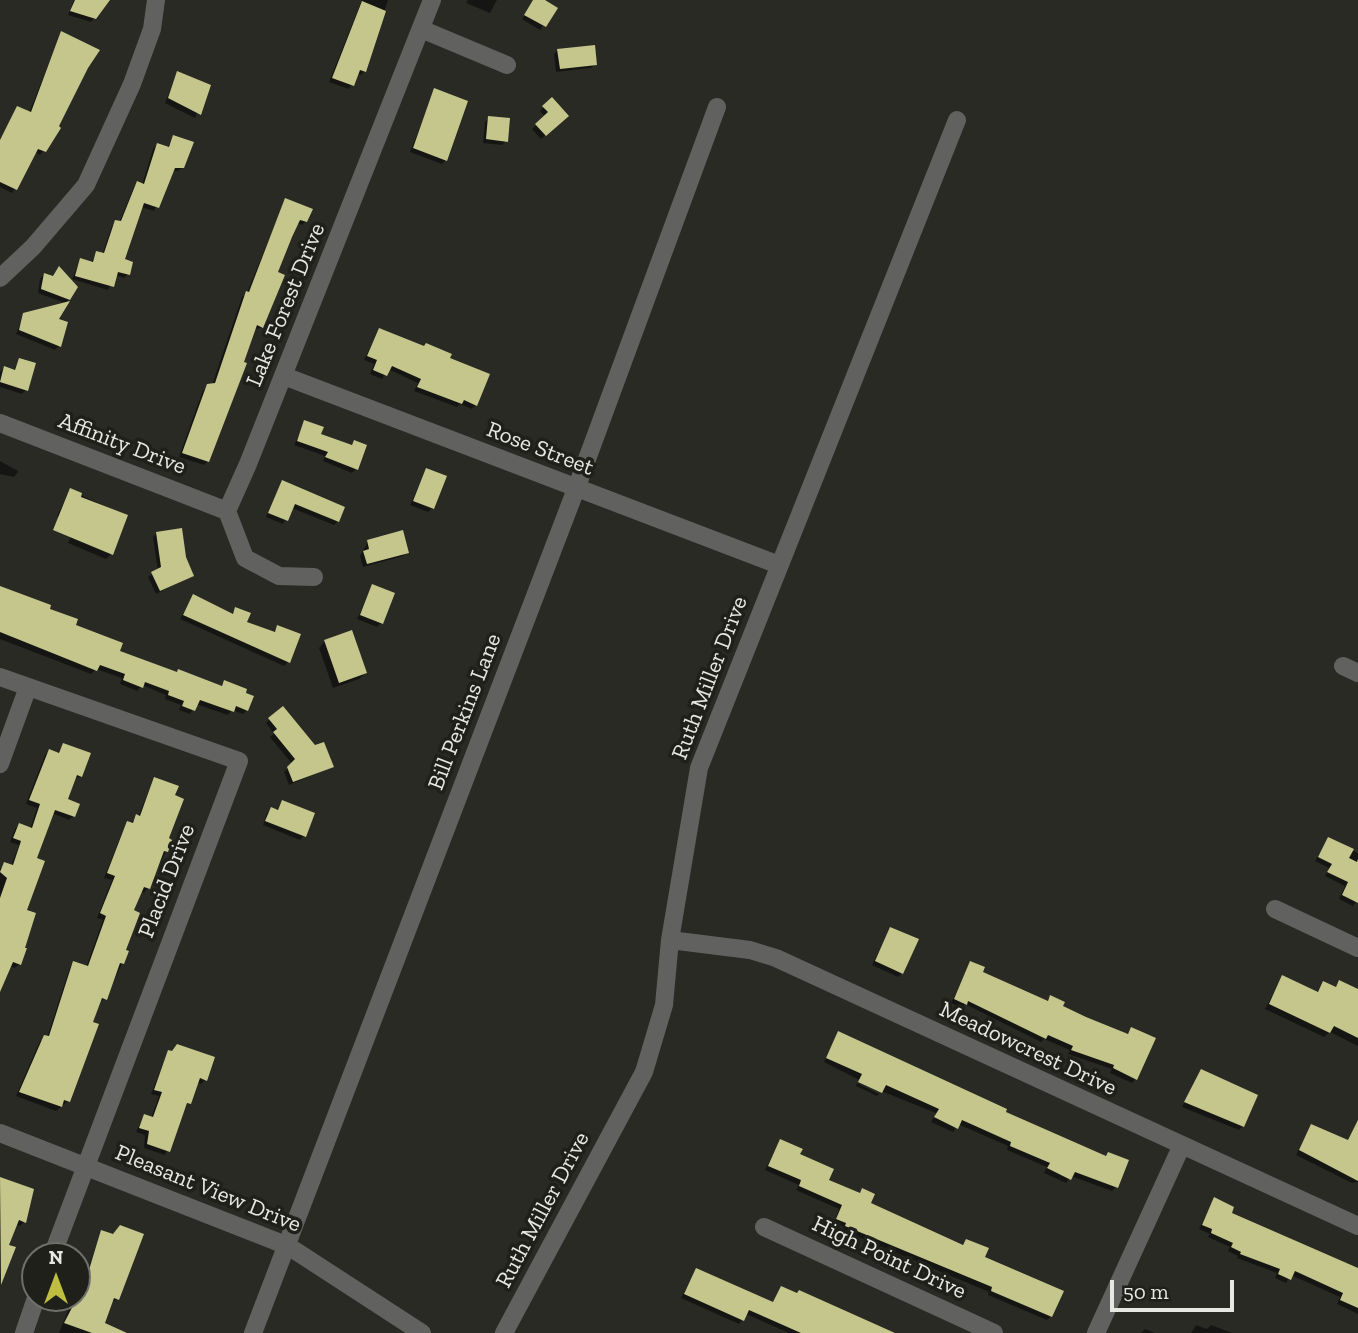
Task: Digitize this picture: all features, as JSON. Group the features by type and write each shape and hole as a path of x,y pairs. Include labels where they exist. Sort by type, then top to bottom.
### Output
{"street":[{"path":"0,278 33,247 86,186 132,84 152,29 156,0"},
{"name":"Lake Forest Drive","path":"227,511 284,376 432,0"},
{"path":"421,29 507,65"},
{"name":"Bill Perkins Lane","path":"253,1333 576,489 717,107"},
{"name":"Ruth Miller Drive","path":"504,1333 644,1072 664,1005 670,940 699,768 957,120"},
{"name":"Rose Street","path":"284,376 779,565"},
{"name":"Affinity Drive","path":"0,423 227,511"},
{"path":"227,511 245,558 279,576 313,577"},
{"name":"Placid Drive","path":"0,677 239,761 57,1242"},
{"path":"0,764 28,687"},
{"path":"1275,909 1358,948"},
{"name":"Meadowcrest Drive","path":"670,940 750,950 776,958 1181,1147 1358,1226"},
{"name":"Pleasant View Drive","path":"0,1133 288,1246 422,1333"},
{"path":"1096,1333 1181,1147"},
{"name":"High Point Drive","path":"764,1227 994,1333"},
{"path":"24,1333 31,1312"}],"building":[{"path":"75,0 110,0 96,19 70,11"},
{"path":"533,0 545,0 558,8 546,27 524,15"},
{"path":"362,1 386,11 366,72 360,70 354,86 332,78"},
{"path":"61,31 100,50 59,126 61,128 46,152 38,149 17,190 0,182 0,140 17,106 31,112"},
{"path":"595,45 597,65 560,69 557,49"},
{"path":"177,71 211,85 201,115 168,98"},
{"path":"434,88 468,101 447,161 413,148"},
{"path":"552,97 569,116 546,136 535,124 548,112 542,106"},
{"path":"488,116 510,118 508,142 486,139"},
{"path":"173,135 194,142 184,168 175,168 159,208 144,203 125,259 133,262 130,275 118,272 114,287 75,276 80,258 93,262 96,251 104,253 115,220 121,221 137,181 144,184 157,143 169,147"},
{"path":"285,198 313,209 307,222 300,220 292,237 278,272 285,275 263,328 257,325 244,362 247,363 209,462 182,453 207,384 215,383 246,291 249,292"},
{"path":"59,266 78,287 70,300 41,289 44,273 53,276"},
{"path":"70,301 59,319 68,322 61,347 19,330 23,313"},
{"path":"379,328 424,346 426,343 452,354 450,358 490,374 477,406 464,400 462,404 417,387 421,379 392,366 387,376 373,370 377,360 367,356"},
{"path":"19,358 36,363 28,391 0,382 4,366 15,370"},
{"path":"304,420 324,427 321,434 352,445 354,440 367,445 358,470 325,457 328,452 297,441"},
{"path":"426,468 447,476 434,509 413,501"},
{"path":"282,480 345,507 339,522 295,504 288,521 268,513"},
{"path":"70,488 82,493 81,497 128,515 113,555 53,530"},
{"path":"182,528 186,557 194,576 160,591 151,572 161,567 156,532"},
{"path":"403,530 409,553 367,564 363,551 369,549 367,540"},
{"path":"372,584 395,593 383,624 360,615"},
{"path":"0,586 51,605 50,609 78,619 76,625 123,643 120,651 222,686 224,680 247,689 246,693 254,696 248,711 236,706 234,712 200,700 195,711 182,706 184,701 168,695 169,691 145,682 143,688 123,680 125,674 100,665 97,671 0,632"},
{"path":"193,594 233,614 235,607 251,613 247,622 275,632 277,625 301,634 290,663 183,615"},
{"path":"352,630 367,673 339,683 324,640"},
{"path":"283,706 315,745 324,742 334,767 293,782 287,767 295,759 273,732 277,729 268,718"},
{"path":"63,743 91,753 82,777 77,775 68,799 80,804 75,817 55,810 37,858 45,861 27,910 36,913 27,948 21,965 13,962 0,992 0,898 7,878 0,872 4,862 13,865 21,841 13,838 19,823 32,828 40,804 29,800 49,749 59,753"},
{"path":"154,777 179,786 175,795 184,799 169,838 172,840 168,852 164,851 150,889 144,887 134,910 140,913 126,950 129,951 124,964 120,963 107,1000 102,998 93,1022 99,1024 70,1102 64,1100 62,1107 19,1092 44,1035 49,1036 73,961 88,966 106,916 100,913 115,876 107,873 127,821 133,823 136,814 140,816"},
{"path":"282,800 315,813 306,837 265,821 271,807 278,810"},
{"path":"1328,837 1354,849 1349,858 1357,862 1358,859 1358,903 1342,895 1348,882 1327,872 1332,864 1318,857"},
{"path":"890,927 919,939 903,974 875,961"},
{"path":"970,961 985,967 983,972 1048,1001 1050,995 1065,1002 1063,1006 1086,1017 1128,1034 1131,1027 1156,1038 1137,1080 1113,1068 1114,1065 1071,1050 1073,1046 1048,1035 1046,1039 968,1001 967,1005 954,999"},
{"path":"1282,975 1318,992 1323,981 1336,987 1339,980 1358,989 1358,1038 1334,1026 1330,1033 1269,1004"},
{"path":"838,1031 1007,1109 1006,1112 1106,1156 1108,1152 1129,1160 1118,1188 1075,1172 1071,1180 1047,1168 1050,1163 1010,1146 1011,1142 962,1120 958,1129 934,1117 939,1109 886,1085 882,1093 858,1082 862,1074 826,1058"},
{"path":"177,1044 215,1057 207,1081 200,1078 191,1104 187,1103 170,1152 147,1144 149,1131 139,1128 144,1114 153,1117 162,1092 154,1090 168,1050 172,1051"},
{"path":"1201,1069 1258,1095 1244,1127 1184,1102"},
{"path":"1358,1120 1358,1181 1299,1150 1311,1124 1348,1140"},
{"path":"780,1139 803,1149 800,1154 834,1169 829,1180 860,1193 862,1188 875,1194 871,1203 963,1245 966,1239 989,1248 985,1257 1064,1291 1052,1317 991,1291 992,1287 845,1226 846,1223 836,1219 842,1205 799,1186 801,1180 768,1166"},
{"path":"0,1177 34,1189 26,1223 19,1220 9,1245 16,1247 1,1285"},
{"path":"1214,1197 1234,1207 1232,1213 1358,1268 1358,1308 1340,1300 1343,1293 1295,1271 1291,1280 1278,1274 1280,1269 1240,1254 1241,1252 1231,1247 1233,1243 1211,1233 1212,1229 1202,1225"},
{"path":"120,1225 144,1234 119,1300 114,1298 105,1323 127,1333 92,1333 64,1323 70,1312 91,1312 91,1263 101,1230 113,1234"},
{"path":"696,1268 773,1302 781,1286 797,1293 799,1290 895,1333 801,1333 749,1310 744,1321 684,1294"}]}
